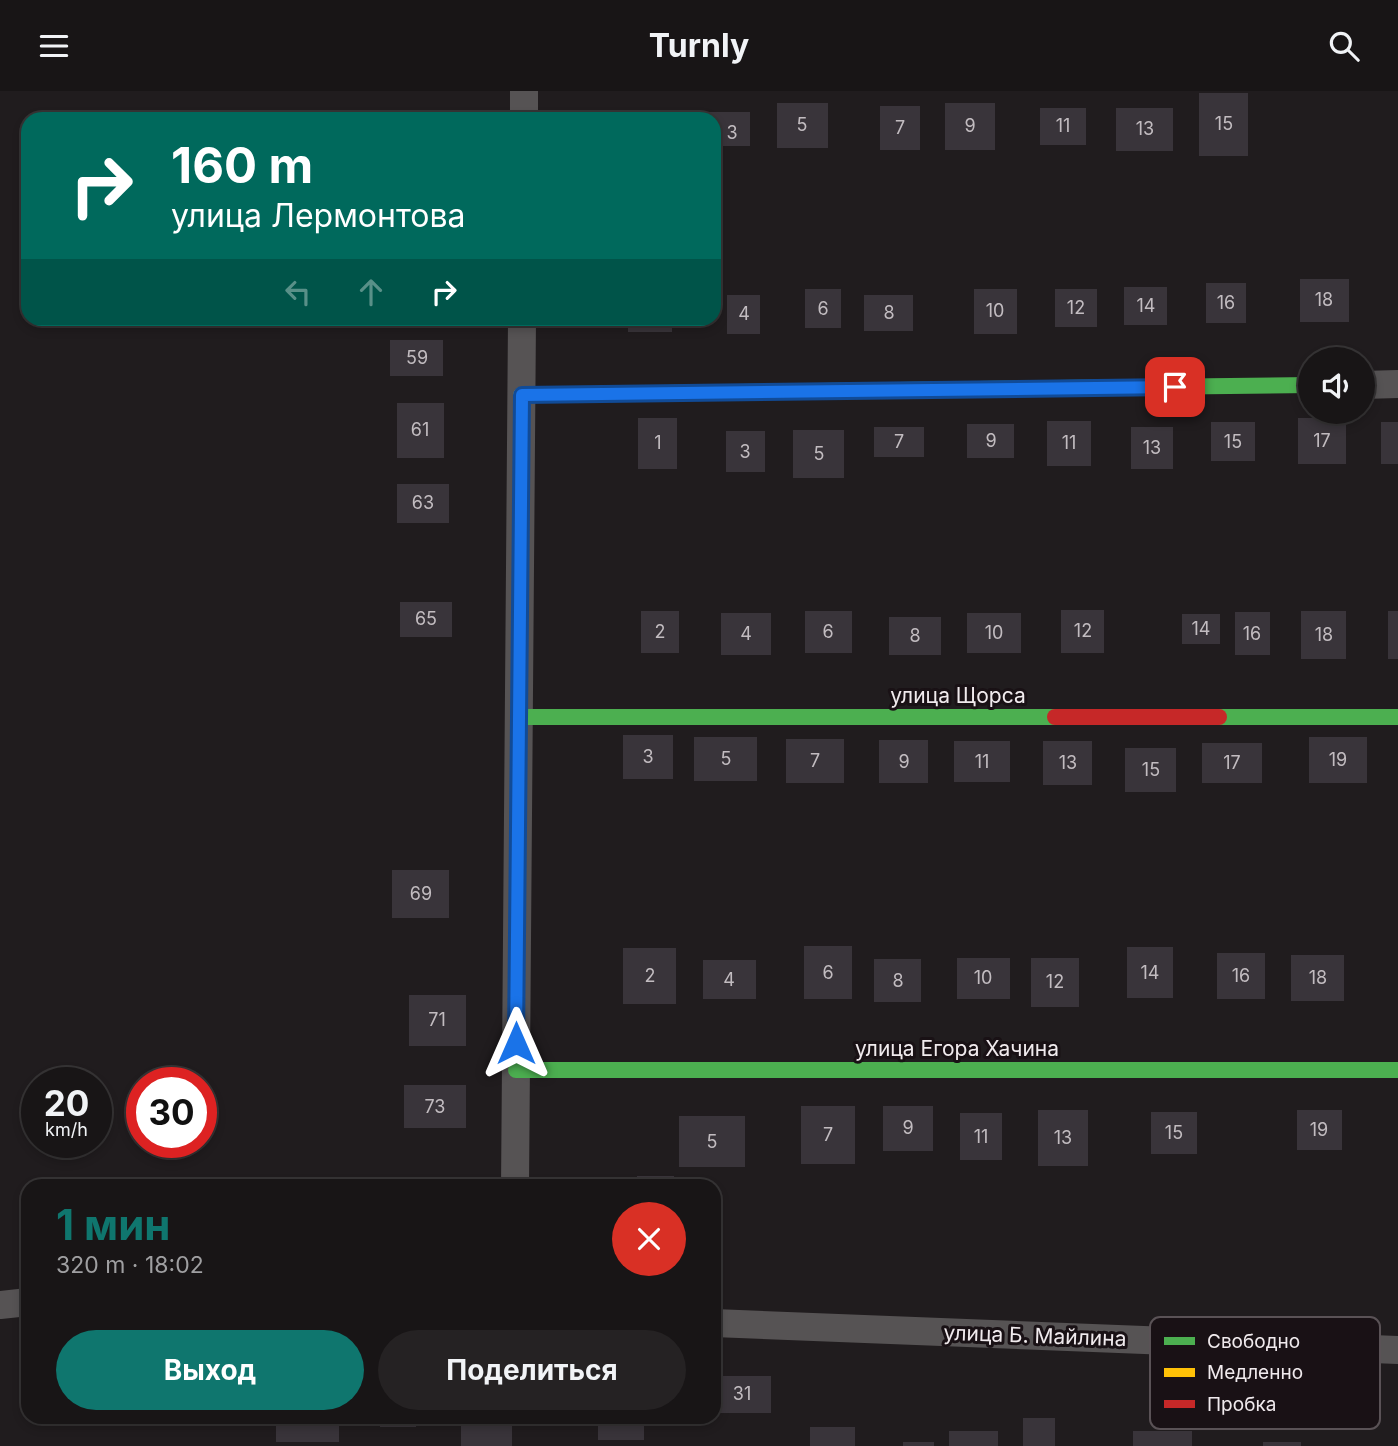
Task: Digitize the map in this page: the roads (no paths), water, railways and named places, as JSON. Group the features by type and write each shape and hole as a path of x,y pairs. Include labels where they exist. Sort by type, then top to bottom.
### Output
{"street":[{"path":"524,91 524,112"},
{"path":"515,1179 522,326"},
{"path":"1375,385 1398,384"},
{"path":"522,395 1298,385"},
{"name":"улица Щорса","path":"519,717 1398,717"},
{"name":"улица Егора Хачина","path":"516,1070 1398,1070"},
{"path":"0,1305 21,1303"},
{"name":"улица Б. Майлина","path":"721,1323 1150,1340"},
{"name":"улица Б. Майлина","path":"1380,1349 1398,1350"}]}
